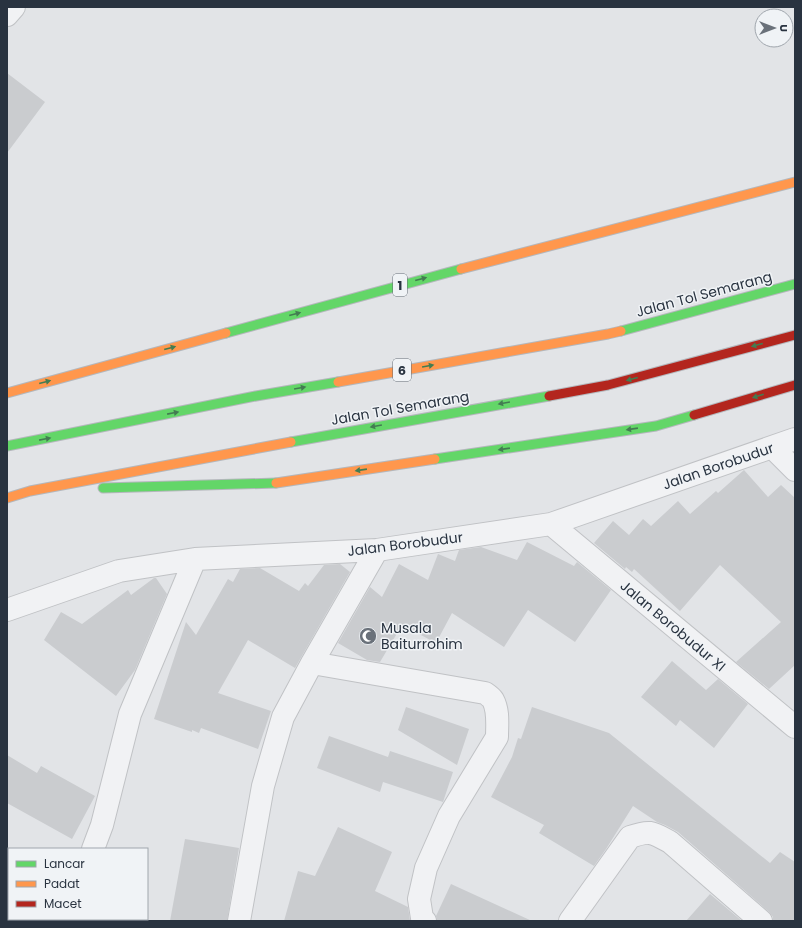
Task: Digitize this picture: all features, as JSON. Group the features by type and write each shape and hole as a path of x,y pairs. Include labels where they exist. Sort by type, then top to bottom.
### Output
{"highway":[{"name":"1","path":"7,392 429,277 795,182"},
{"name":"Jalan Tol Semarang","path":"7,446 256,396 608,334 795,284"},
{"name":"Jalan Tol Semarang","path":"7,498 30,491 258,448 608,385 795,335"},
{"path":"30,491 274,483 656,426 795,385"}],"street":[{"path":"7,15 14,7"},
{"name":"Jalan Borobudur","path":"7,610 119,571 195,559 377,550 551,524 795,439"},
{"path":"772,447 795,470"},
{"name":"Jalan Borobudur XI","path":"551,524 795,727"},
{"path":"239,921 263,786 283,717 312,663 377,550"},
{"path":"93,848 102,825 130,714 195,559"},
{"path":"312,663 485,693 492,699 498,722 497,737 449,816 426,868 419,899 422,918 424,921"},
{"path":"570,921 630,836 642,833 654,833 670,842 761,921"}],"building":[{"path":"7,73 45,102 7,153"},
{"path":"744,470 768,497 781,485 795,498 795,665 769,689 736,662 781,622 720,565 680,611 634,569 632,572 626,567 625,569 594,543 613,521 629,535 643,519 651,526 678,501 690,514 716,491 718,493"},
{"path":"527,542 574,566 577,562 611,590 575,642 528,610 504,647 452,613 436,643 402,625 380,662 367,660 338,643 370,587 382,597 399,564 428,580 438,554 455,561 459,550 481,547 517,560"},
{"path":"340,564 350,572 295,668 248,640 218,693 271,711 258,749 201,728 199,733 192,730 192,732 154,719 186,622 196,635 228,579 233,582 240,569 260,568 299,591 305,583 308,586 324,565"},
{"path":"156,578 167,594 135,670 116,696 44,640 61,612 82,624 128,590 131,595"},
{"path":"672,661 706,690 718,679 748,704 714,748 680,720 676,726 641,697"},
{"path":"406,707 469,729 457,765 398,730"},
{"path":"532,707 609,733 770,863 780,852 795,862 795,921 773,921 773,917 769,912 678,832 657,822 633,806 594,866 539,833 544,825 491,797 512,757 518,738 521,739"},
{"path":"329,736 388,757 390,751 453,772 443,802 383,782 380,792 317,768"},
{"path":"7,755 37,773 41,766 95,796 72,839 7,803"},
{"path":"338,827 392,852 375,891 408,907 410,921 284,921 298,871 315,876"},
{"path":"185,839 239,848 227,921 170,921"},
{"path":"451,884 532,921 437,921 436,916"},
{"path":"710,894 742,921 686,921"}],"traffic: fast":[{"path":"226,333 461,269"},
{"path":"621,331 795,284"},
{"path":"7,446 256,396 338,382"},
{"path":"291,442 549,396"},
{"path":"435,459 656,426 694,415"},
{"path":"103,488 276,483"}],"traffic: slow":[{"path":"461,269 795,182"},
{"path":"338,382 621,331"},
{"path":"7,393 226,333"},
{"path":"7,498 30,491 291,442"},
{"path":"276,483 435,459"}],"traffic: jam":[{"path":"549,396 608,385 795,335"},
{"path":"694,415 795,385"}],"place":[{"name":"Musala Baiturrohim","path":"368,636"}]}
